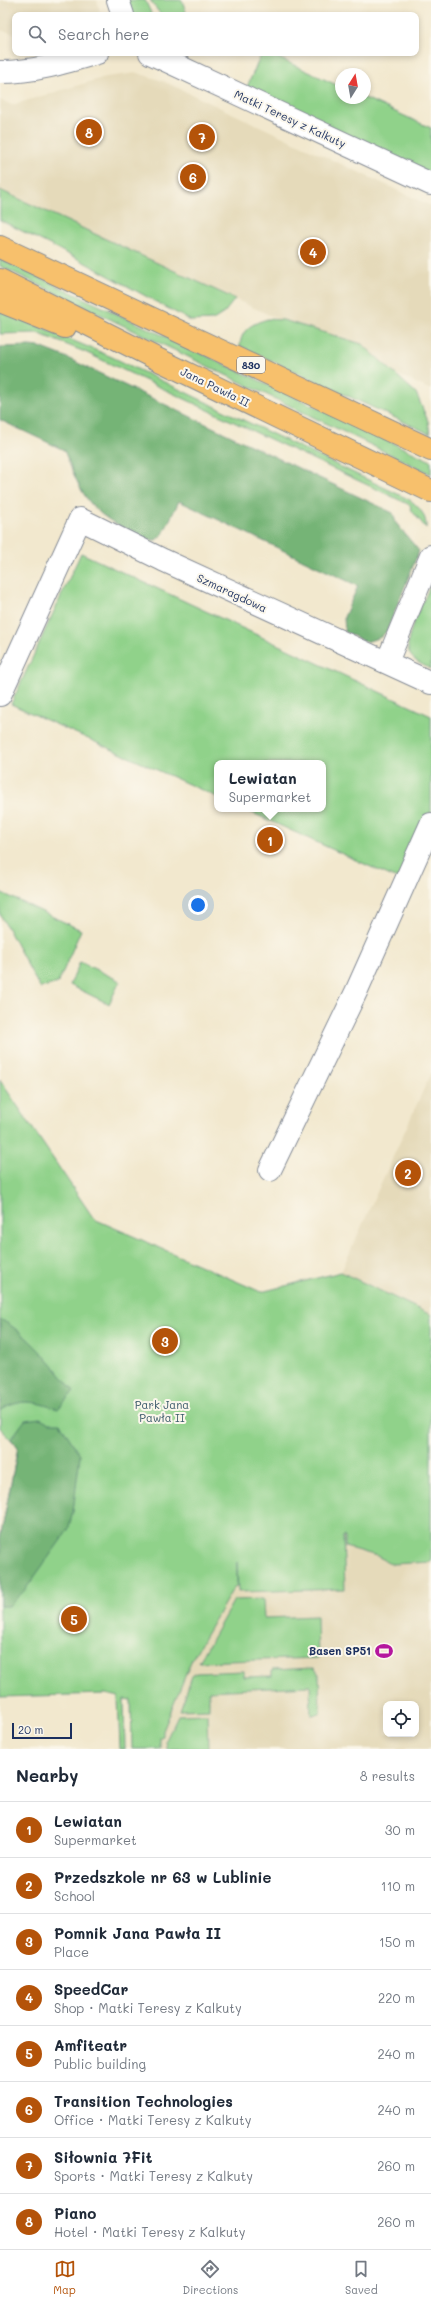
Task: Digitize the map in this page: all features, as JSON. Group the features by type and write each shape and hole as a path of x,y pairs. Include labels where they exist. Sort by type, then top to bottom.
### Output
{"main road":[{"name":"830","path":"0,247 431,450"},
{"name":"Jana Pawła II","path":"0,280 153,357 431,491"},
{"path":"0,300 54,324 153,357"}],"street":[{"path":"118,0 122,12"},
{"path":"0,72 24,72 86,56"},
{"name":"Matki Teresy z Kalkuty","path":"156,56 431,184"},
{"name":"Szmaragdowa","path":"0,695 80,519 253,602 431,683"},
{"path":"387,662 431,556"},
{"path":"270,1170 356,992 431,824"}],"shaded area":[{"path":"0,0 97,0 100,12 12,12 12,33 0,30"},
{"path":"137,73 163,81 431,206 431,390 0,190 0,100 12,105 106,77"},
{"path":"431,1073 431,1315 341,1272"},
{"path":"343,1536 431,1557 431,1749 156,1749 154,1706 237,1540"}],"green space":[{"path":"127,0 145,0 151,12 132,12"},
{"path":"150,0 182,0 186,12 159,12"},
{"path":"261,56 274,56 335,84 335,104 371,104 371,101 431,128 431,174 246,89"},
{"path":"0,190 235,299 224,313 213,320 191,321 80,260 0,220"},
{"path":"0,259 431,461 431,474 0,266"},
{"path":"0,310 112,357 408,499 421,511 425,519 426,528 412,511 410,505 85,352 37,333 0,334"},
{"path":"268,319 283,320 362,344 416,393 428,421 430,434 240,346 245,331 253,325"},
{"path":"0,347 40,347 63,356 393,513 396,523 419,551 387,631 381,637 366,642 345,632 344,617 358,586 179,501 163,534 156,540 148,540 137,536 102,515 86,498 80,488 64,450 0,420"},
{"path":"81,553 431,716 431,824 406,883 251,812 326,812 326,760 214,760 214,796 11,704"},
{"path":"431,584 431,669 418,662 410,655 408,646 412,628"},
{"path":"0,892 81,930 58,983 40,988 0,914"},
{"path":"80,962 120,981 109,1004 70,985"},
{"name":"Park Jana Pawła II","path":"0,1080 94,1219 261,1292 341,1272 431,1315 431,1562 392,1564 377,1556 345,1547 345,1537 343,1536 345,1589 238,1592 237,1562 237,1586 234,1587 192,1659 163,1731 163,1736 160,1737 160,1749 132,1749 131,1700 124,1699 125,1749 120,1749 118,1697 106,1694 0,1697 0,1540 18,1447 0,1428"},
{"path":"0,1319 21,1333 31,1342 74,1391 58,1409 42,1404 22,1402 0,1411"},
{"path":"40,1418 50,1423 60,1423 80,1455 73,1512 68,1530 25,1590 9,1606 0,1606 0,1540 18,1447 11,1439 25,1420"},
{"path":"263,1599 264,1618 317,1616 318,1658 199,1662 234,1600"},
{"path":"314,1668 319,1674 320,1714 311,1715 310,1686 209,1691 209,1709 180,1710 192,1676 196,1673 244,1671 244,1677 272,1676 272,1670"},
{"path":"207,1714 208,1749 167,1749 166,1740 178,1715"}],"place":[{"name":"Piano","path":"89,132"},
{"name":"Siłownia 7Fit","path":"202,137"},
{"name":"Transition Technologies","path":"193,177"},
{"name":"SpeedCar","path":"313,252"},
{"name":"Lewiatan","path":"270,840"},
{"name":"Przedszkole nr 63 w Lublinie","path":"408,1173"},
{"name":"Pomnik Jana Pawła II","path":"165,1341"},
{"name":"Amfiteatr","path":"74,1619"},
{"name":"Basen SP51","path":"384,1651"}]}
